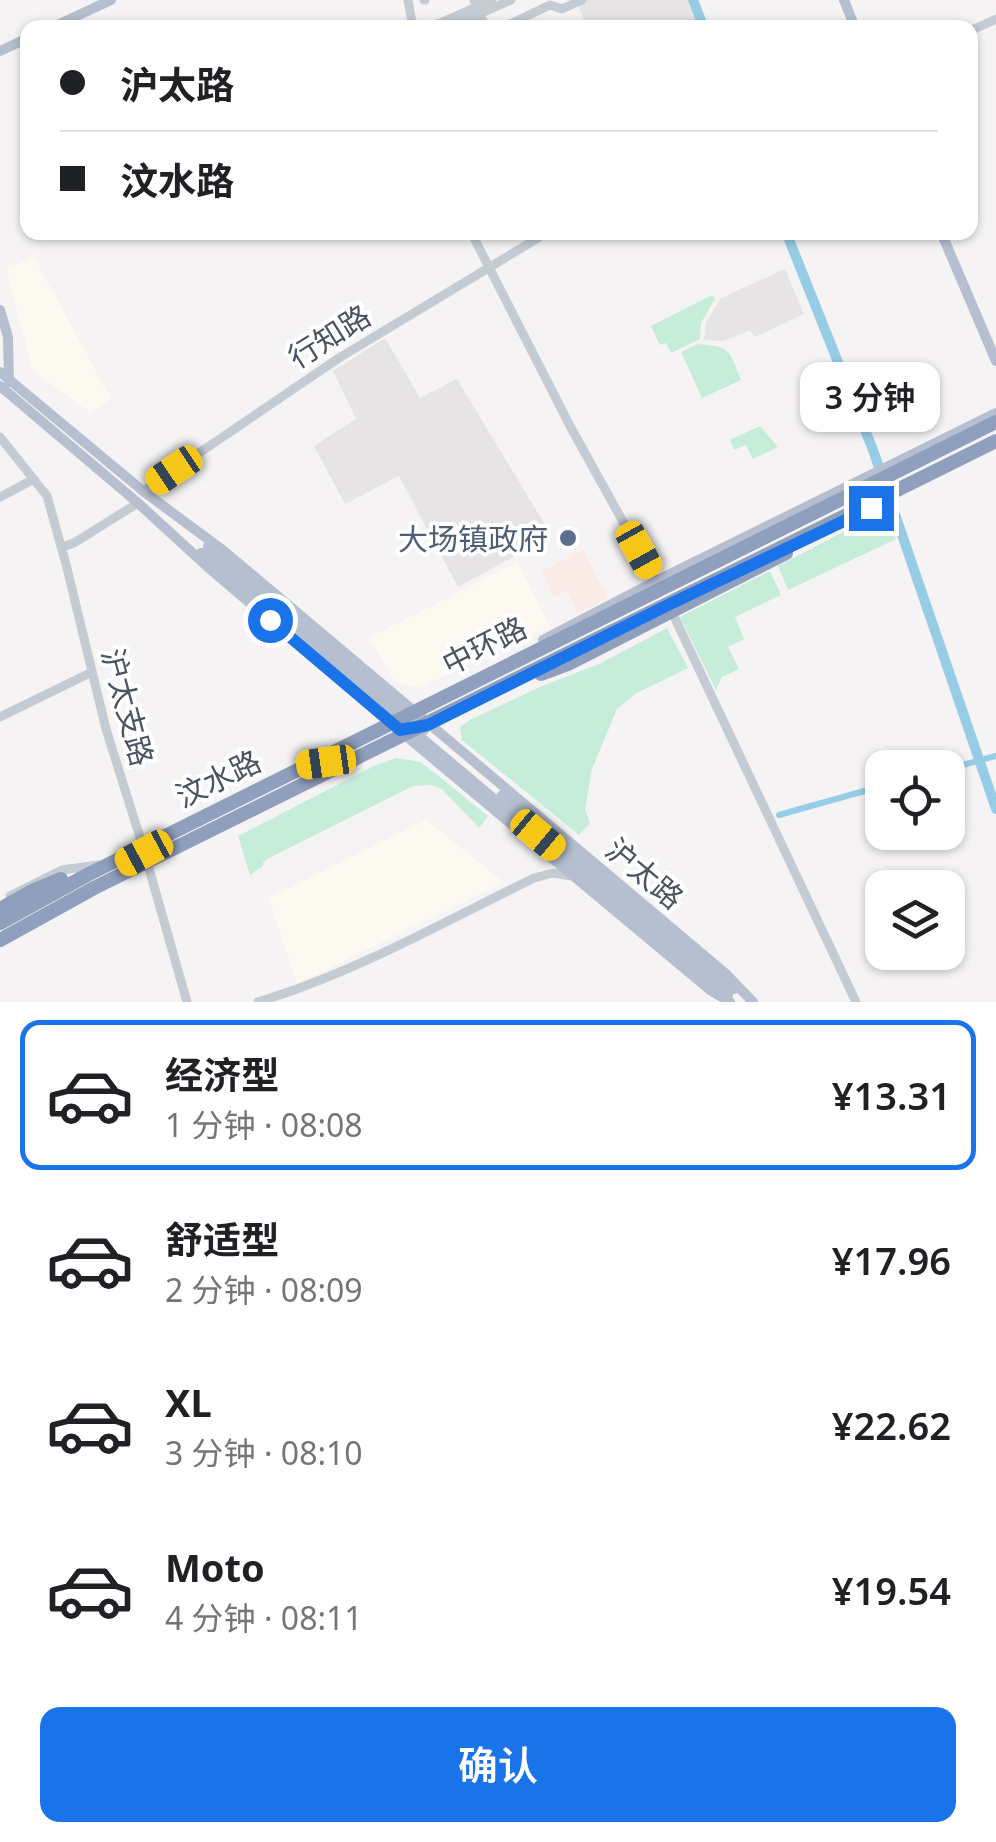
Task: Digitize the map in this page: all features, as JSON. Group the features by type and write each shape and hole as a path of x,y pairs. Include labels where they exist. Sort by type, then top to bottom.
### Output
{"highway":[{"path":"951,443 996,413"},
{"name":"中环路","path":"0,932 105,866 996,422"},
{"name":"中环路","path":"0,932 996,444"},
{"path":"502,688 568,664 775,560 876,502"},
{"path":"0,905 86,872"}],"main road":[{"path":"68,20 111,0"},
{"path":"944,240 996,361"},
{"path":"0,310 8,337 3,387"},
{"name":"沪太路","path":"0,372 3,387 141,497 179,518 224,552 725,972 752,1002"},
{"name":"汶水路","path":"0,932 46,904 398,729 412,709 656,581 996,413"},
{"name":"汶水路","path":"0,932 58,910 256,787 298,766 398,729 428,725 996,444"},
{"name":"沪太路","path":"141,497 210,569 710,990 733,1002"},
{"name":"沪太路","path":"179,518 234,570 752,1002"},
{"name":"沪太路","path":"168,529 230,576 733,1002"},
{"name":"汶水路","path":"0,932 61,885 86,872 145,855 398,729"},
{"path":"298,766 326,762"},
{"path":"240,805 256,787"},
{"path":"46,904 61,885"}],"street":[{"path":"447,20 492,0"},
{"path":"477,7 510,0"},
{"path":"517,20 549,3 562,9 582,0"},
{"path":"475,240 570,426 656,581 856,1002"},
{"name":"行知路","path":"62,548 141,497 294,387 534,240"},
{"name":"沪太支路","path":"0,437 46,496 106,729 187,1002"},
{"path":"0,497 34,479"},
{"path":"0,717 92,672"},
{"path":"534,878 544,866 542,850"},
{"path":"0,905 25,886 62,870 100,865"},
{"path":"258,1002 350,968 534,878 553,873 575,877"}],"shaded area":[{"path":"687,0 695,20 584,20 577,3"},
{"path":"34,257 111,399 90,412 33,371 6,269"},
{"path":"785,269 804,314 755,337 750,330 724,341 704,340 706,323 721,298"},
{"path":"385,338 420,398 457,379 547,528 517,545 520,553 458,587 399,476 345,504 314,446 356,419 333,371"},
{"path":"583,550 608,598 578,613 567,591 554,597 542,571"},
{"path":"517,562 550,627 418,688 395,681 369,638"},
{"path":"426,820 504,882 297,984 268,898"}],"green space":[{"path":"712,295 715,299 701,323 700,339 671,353 666,343 660,345 651,326"},
{"path":"697,344 727,351 741,380 702,398 681,352"},
{"path":"760,426 778,447 753,459 746,445 734,450 730,440"},
{"path":"885,510 896,539 788,590 778,566"},
{"path":"770,571 781,595 735,617 744,639 728,647 739,669 722,677 716,690 680,617"},
{"path":"667,628 688,668 635,694 617,709 592,769 585,809 590,823 579,835 462,740 460,727 470,720 599,664"},
{"path":"396,758 421,762 488,816 479,828 442,789 413,786 267,859 250,875 238,836"}],"waterway":[{"path":"693,0 701,20"},
{"path":"789,240 873,450 996,809"},
{"path":"965,764 996,756"},
{"path":"779,815 865,791"}],"place":[{"name":"大场镇政府","path":"568,538"}],"route":[{"path":"270,620 400,730 428,725 871,508"}]}
